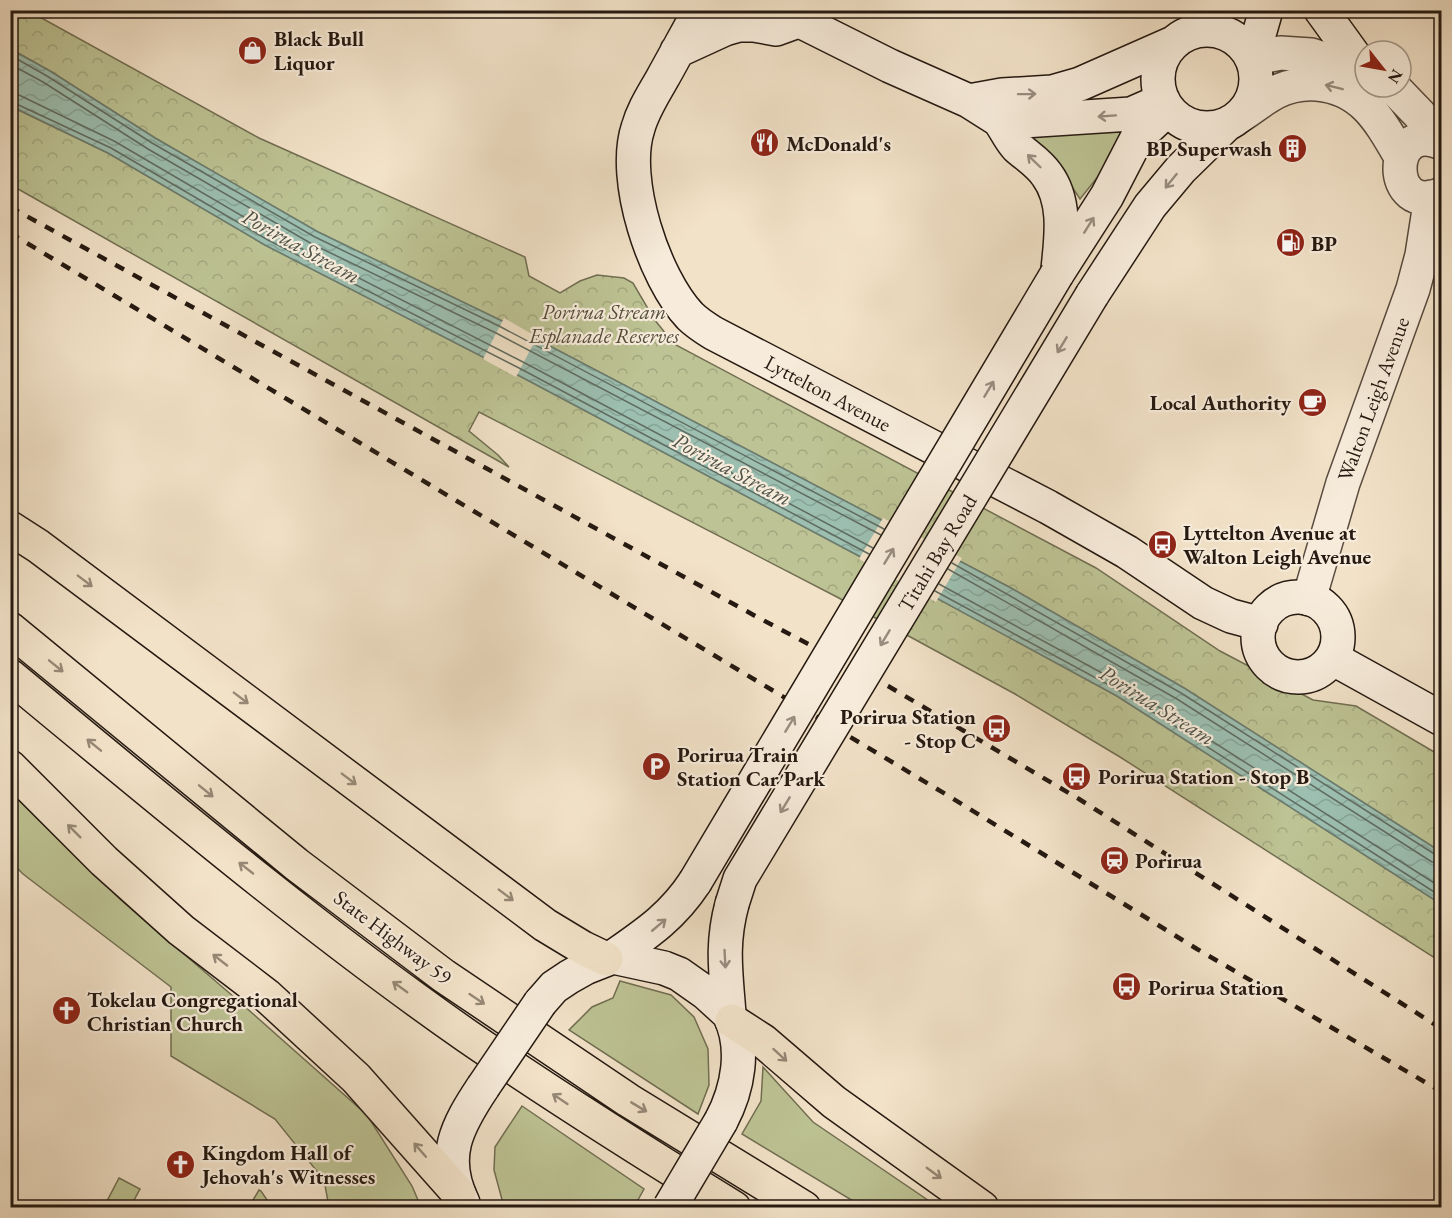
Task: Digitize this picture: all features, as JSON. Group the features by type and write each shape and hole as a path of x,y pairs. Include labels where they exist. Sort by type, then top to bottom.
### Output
{"main road":[{"path":"678,10 677,51 739,25 776,29 788,16 900,71 969,101 999,120 1016,146 1033,159 1048,176 1058,194 1062,228 1058,274"},
{"name":"Lyttelton Avenue","path":"700,10 644,110 633,147 636,195 658,266 668,286 692,318 712,333 1048,507 1127,552 1203,603 1231,616 1260,624"},
{"path":"1252,59 1266,10"},
{"path":"1321,10 1353,54"},
{"path":"1193,28 1164,56 1159,70 1159,86 1166,105 1177,118 1201,128 1214,128 1233,120 1277,92 1305,83 1326,85 1348,90 1369,108 1401,157"},
{"path":"969,101 1002,94 1052,92 1080,84 1193,28 1224,33 1236,39 1246,48 1252,59 1256,74 1256,89 1250,103 1233,120"},
{"path":"1252,59 1280,53 1311,55 1353,67"},
{"path":"1404,99 1438,141"},
{"path":"999,120 1023,121 1131,114 1166,105"},
{"name":"Titahi Bay Road","path":"462,1201 451,1155 455,1137 463,1120 483,1087 540,1003 554,987 569,977 610,958 655,928 682,901 1107,196 1137,138 1166,105"},
{"name":"Titahi Bay Road","path":"669,1207 721,1121 736,1085 737,1044 730,1017 724,955 725,930 740,879 1092,295 1150,206 1181,169 1233,120"},
{"path":"1436,195 1423,197 1407,189 1399,174 1401,157 1405,150 1418,141 1438,141"},
{"name":"Walton Leigh Avenue","path":"1310,599 1343,483 1413,289 1436,195"},
{"path":"10,528 38,546 545,925 583,948 610,958 664,968 680,974 706,993 730,1017 763,1041 834,1102 982,1208"},
{"path":"1301,597 1310,599 1325,608 1335,623 1337,641 1332,658 1322,669 1308,676 1292,677 1277,672 1266,661 1259,647 1260,624 1270,609 1284,600 1301,597"},
{"name":"State Highway 59","path":"10,629 296,864 444,976 628,1100 804,1208"},
{"path":"1332,658 1442,719"},
{"name":"State Highway 59","path":"10,676 215,844 354,953 466,1035 592,1121 734,1208"},
{"path":"10,767 104,861 164,915 266,995 356,1078 462,1201"}],"green space":[{"name":"Porirua Stream Esplanade Reserves","path":"11,11 29,11 259,138 525,257 529,276 560,293 580,281 597,275 624,278 633,283 654,319 674,344 1096,568 1220,651 1313,700 1356,706 1441,756 1441,852 1184,688 1011,588 502,321 318,232 155,138 11,49"},
{"name":"Porirua Stream Esplanade Reserves","path":"10,106 108,153 265,245 516,374 1117,696 1441,904 1441,962 1120,757 1015,694 837,597 479,412 469,431 509,467 11,185"},
{"path":"1022,131 1120,132 1121,134 1104,169 1080,199 1067,179"},
{"path":"10,789 121,900 367,1115 412,1186 421,1207 329,1207 324,1180 275,1119 171,1056 171,987 23,874 11,862"},
{"path":"620,981 671,995 694,1017 708,1049 709,1085 698,1114 569,1030 592,1007 613,998"},
{"path":"763,1067 813,1122 938,1207 863,1207 742,1134 761,1101"},
{"path":"522,1106 644,1189 634,1207 504,1207 494,1170 495,1147"},
{"path":"119,1178 140,1189 133,1202 143,1207 109,1207 106,1203"},
{"path":"259,1190 261,1191 272,1207 249,1207"}],"water":[{"name":"Porirua Stream","path":"10,49 50,71 155,138 318,232 502,321 1011,588 1184,688 1441,852 1441,904 1117,696 516,374 265,245 108,153 11,106"}],"pier":[{"path":"504,318 537,337 516,377 483,359"},
{"path":"883,518 962,558 936,602 859,559"}],"railway":[{"path":"10,207 759,618 888,686 1079,799 1442,1029"},
{"path":"10,233 952,798 1197,949 1442,1092"}],"place":[{"name":"Black Bull Liquor","path":"253,50"},
{"name":"McDonald's","path":"765,143"},
{"name":"BP Superwash","path":"1293,148"},
{"name":"BP","path":"1290,243"},
{"name":"Local Authority","path":"1312,402"},
{"name":"Lyttelton Avenue at Walton Leigh Avenue","path":"1162,544"},
{"name":"Porirua Station - Stop C","path":"997,728"},
{"name":"Porirua Train Station Car Park","path":"656,766"},
{"name":"Porirua Station - Stop B","path":"1077,776"},
{"name":"Porirua","path":"1114,860"},
{"name":"Porirua Station","path":"1127,987"},
{"name":"Tokelau Congregational Christian Church","path":"66,1011"},
{"name":"Kingdom Hall of Jehovah's Witnesses","path":"181,1164"}]}
